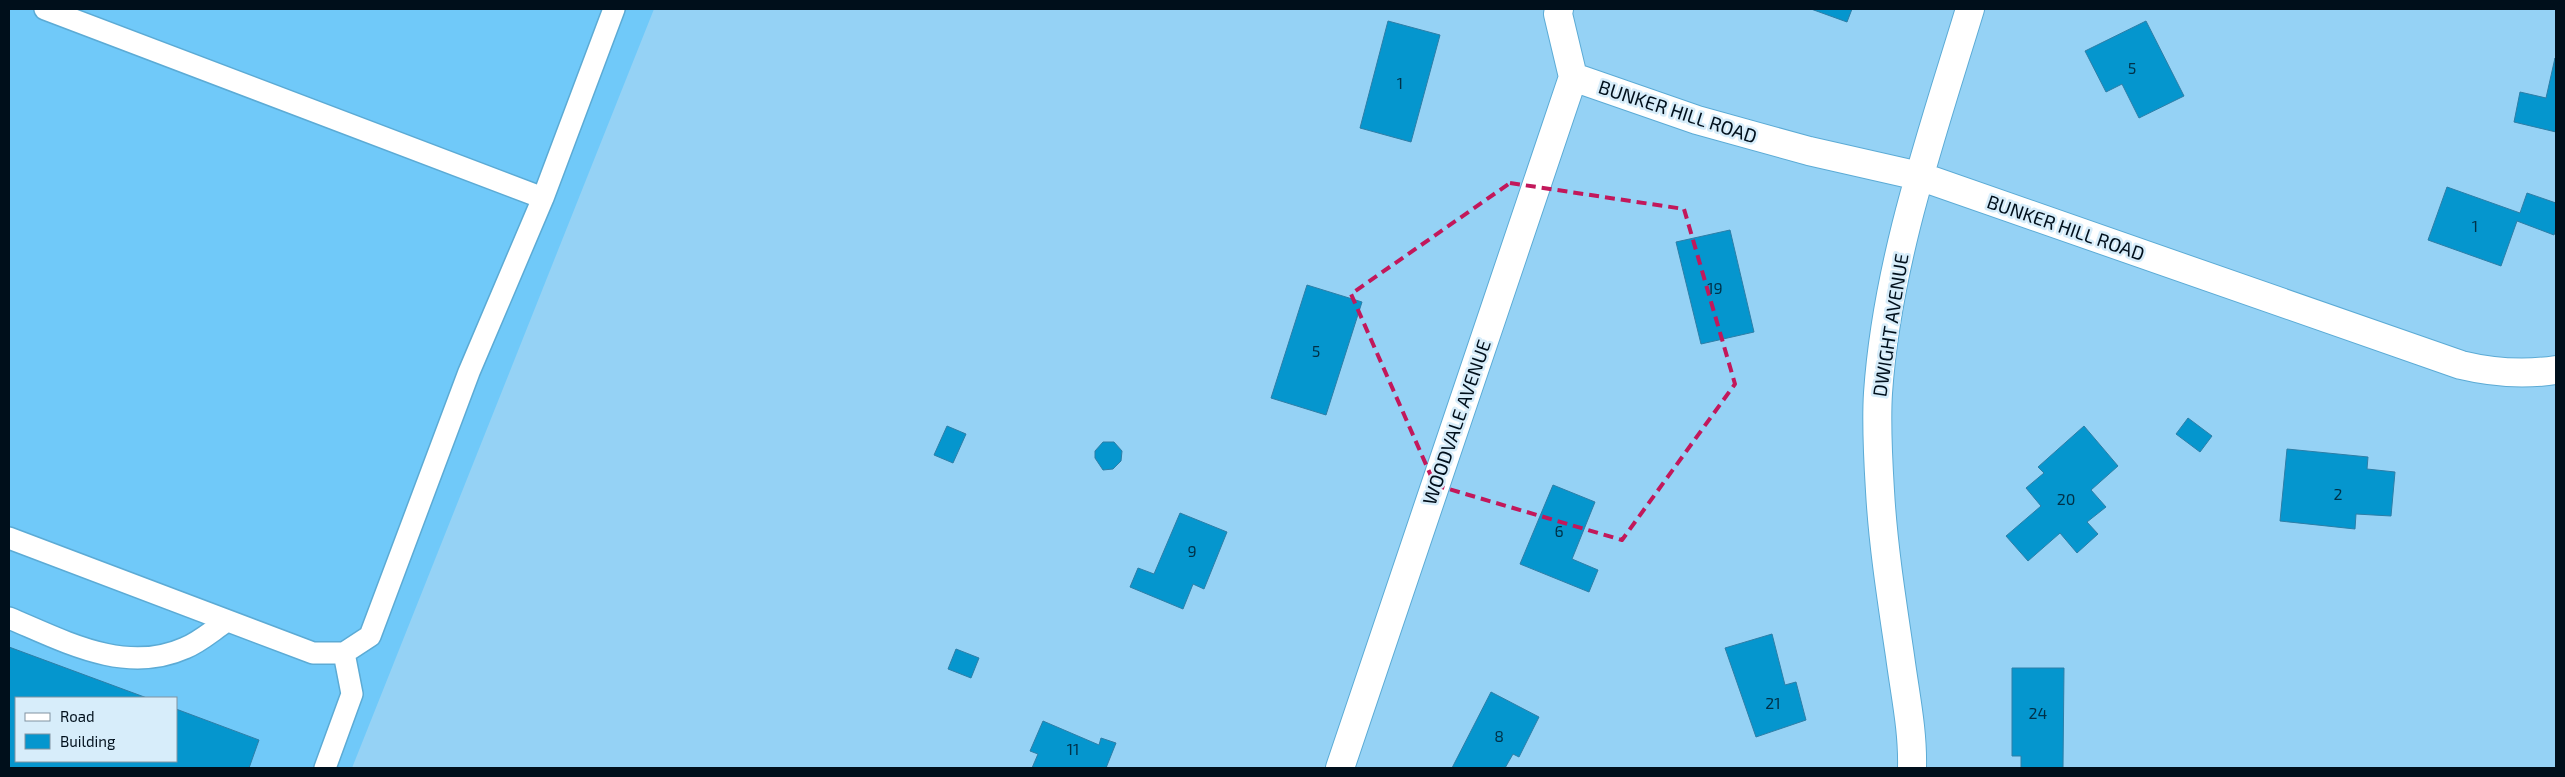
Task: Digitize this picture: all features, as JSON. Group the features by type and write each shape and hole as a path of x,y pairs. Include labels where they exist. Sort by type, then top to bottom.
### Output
{"street":[{"path":"1559,9 1558,14 1573,77"},
{"name":"DWIGHT AVENUE","path":"1912,768 1908,700 1900,658 1880,492 1878,395 1882,354 1896,272 1919,176 1970,9"},
{"name":"BUNKER HILL ROAD","path":"1573,77 1697,120 1809,151 1919,176 2461,366 2509,373 2533,373 2556,370"},
{"name":"WOODVALE AVENUE","path":"1340,768 1573,77"}],"lane":[{"path":"44,9 543,198"},
{"path":"9,538 314,654 344,654 370,636 469,372 543,198 614,9"},
{"path":"9,618 74,645 122,659 156,656 185,648 227,621"},
{"path":"325,768 352,694 344,654"}],"highlighted area":[{"path":"1510,183 1684,209 1735,384 1622,540 1435,485 1351,294"}],"shaded area":[{"path":"9,9 654,9 352,768 9,768"}],"building":[{"path":"1811,9 1852,9 1847,22"},
{"path":"1388,21 1440,35 1411,142 1360,128"},
{"path":"2146,21 2184,96 2139,118 2122,84 2106,92 2085,51"},
{"path":"2555,58 2556,132 2514,122 2520,92 2546,98"},
{"path":"2447,187 2520,213 2527,193 2556,203 2556,228 2554,235 2517,221 2501,266 2428,240"},
{"path":"1730,230 1754,332 1701,344 1676,242"},
{"path":"1307,285 1362,302 1326,415 1271,398"},
{"path":"2188,418 2212,436 2200,452 2176,434"},
{"path":"947,426 966,434 953,463 934,455"},
{"path":"2084,426 2118,466 2091,490 2106,507 2087,522 2098,534 2077,553 2060,533 2028,561 2006,536 2041,506 2026,488 2044,473 2038,467"},
{"path":"1103,442 1114,442 1122,451 1121,461 1113,469 1103,470 1095,458 1095,451"},
{"path":"2287,449 2368,457 2367,469 2395,472 2391,516 2356,514 2355,529 2280,521"},
{"path":"1553,485 1595,502 1572,559 1598,570 1589,592 1520,564"},
{"path":"1180,513 1227,532 1204,589 1193,584 1183,609 1130,587 1138,568 1154,574"},
{"path":"1772,634 1785,685 1796,682 1806,720 1756,737 1725,648"},
{"path":"9,647 144,697 15,697 15,762 178,762 178,710 259,740 249,768 9,768"},
{"path":"956,649 979,658 971,678 948,669"},
{"path":"2012,668 2064,668 2063,768 2021,768 2021,756 2012,756"},
{"path":"1491,692 1539,717 1519,757 1513,754 1505,768 1452,768"},
{"path":"1043,721 1099,745 1101,738 1116,743 1106,768 1032,768 1038,754 1030,751"}]}
